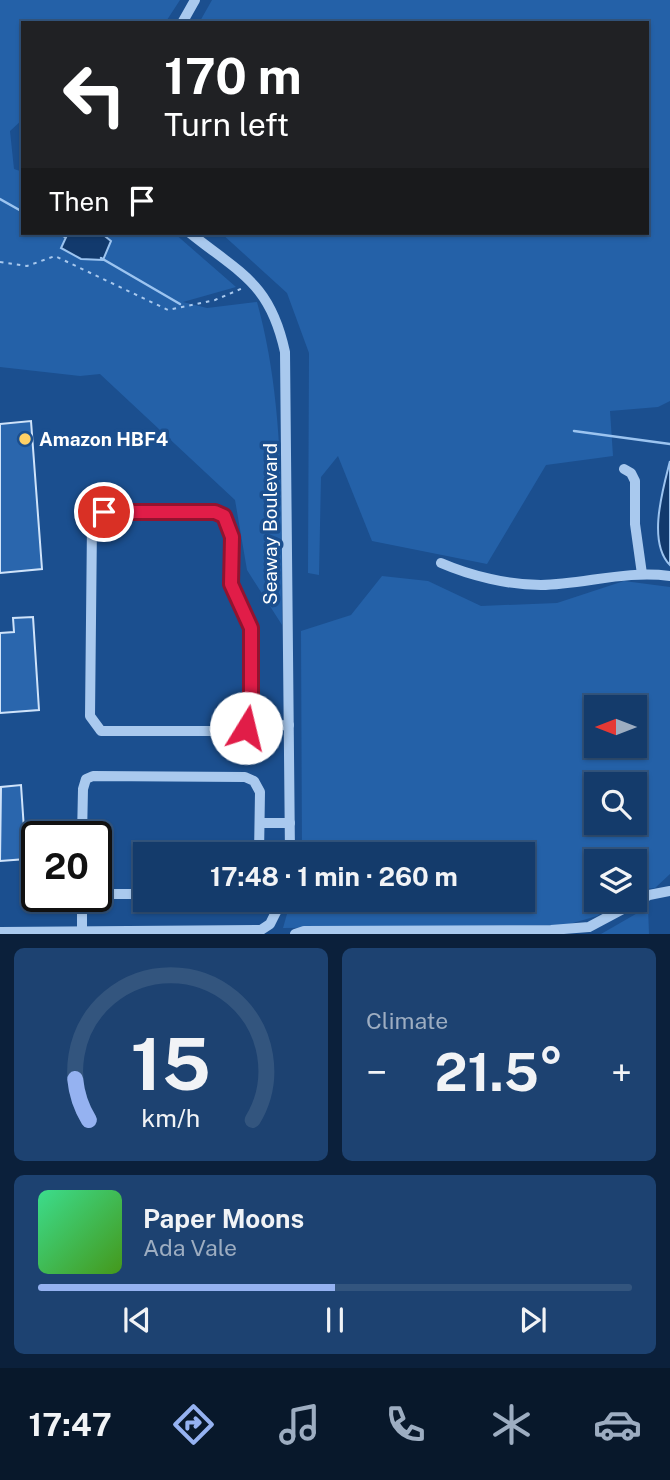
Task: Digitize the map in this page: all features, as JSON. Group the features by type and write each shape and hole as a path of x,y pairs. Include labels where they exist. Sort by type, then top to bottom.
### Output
{"street":[{"path":"183,21 195,0"},
{"name":"Seaway Boulevard","path":"193,235 253,283 272,309 285,352 290,842"},
{"path":"624,469 631,473 635,481 635,524 648,574"},
{"path":"251,727 251,628 231,584 232,537 224,516 215,512 97,514 92,524 90,716 96,727 101,731 228,731 289,724"},
{"path":"441,563 461,572 539,585 648,574 670,576"},
{"path":"82,821 83,789 86,779 93,776 245,777 254,780 260,792 259,842"},
{"path":"260,823 290,823"},
{"path":"295,934 304,931 551,930 589,927 649,895 670,891"},
{"path":"112,894 133,894"},
{"path":"85,912 88,932"},
{"path":"0,932 261,930 270,924 276,912"}],"path":[{"path":"0,262 27,266 55,256 168,310 215,300 253,283"}],"shaded area":[{"path":"0,0 180,0 166,21 21,21 21,121 10,131 14,169 21,171 21,235 176,235 236,287 183,302 207,308 257,302 273,381 277,422 282,625 247,570 235,500 100,374 80,376 0,367"},
{"path":"212,0 670,0 670,401 658,407 610,411 613,456 546,465 487,564 372,541 338,456 321,477 319,575 308,573 309,353 287,293 223,235 649,235 649,21 200,21"},
{"path":"67,235 104,235 111,241 103,260 81,259 61,248"},
{"path":"670,461 670,565 659,543 658,529"},
{"path":"382,576 428,581 481,606 557,603 624,581 670,587 670,874 655,888 647,889 647,849 584,849 584,912 603,912 566,925 283,928 288,912 535,912 535,842 302,842 301,631 351,615"},
{"path":"647,908 649,934 601,934 639,912 647,912"}],"building":[{"path":"31,421 42,569 0,573 0,424"},
{"path":"33,617 39,710 0,713 0,633 14,632 13,618"},
{"path":"21,785 23,821 21,821 21,859 0,861 1,787"}],"waterway":[{"path":"0,199 21,211"},
{"path":"62,235 65,237"},
{"path":"101,258 180,304"},
{"path":"574,431 670,444"}],"place":[{"name":"Amazon HBF4","path":"25,439"}],"route":[{"path":"104,512 215,512 224,516 232,537 231,584 251,628 251,727 246,728"}]}
